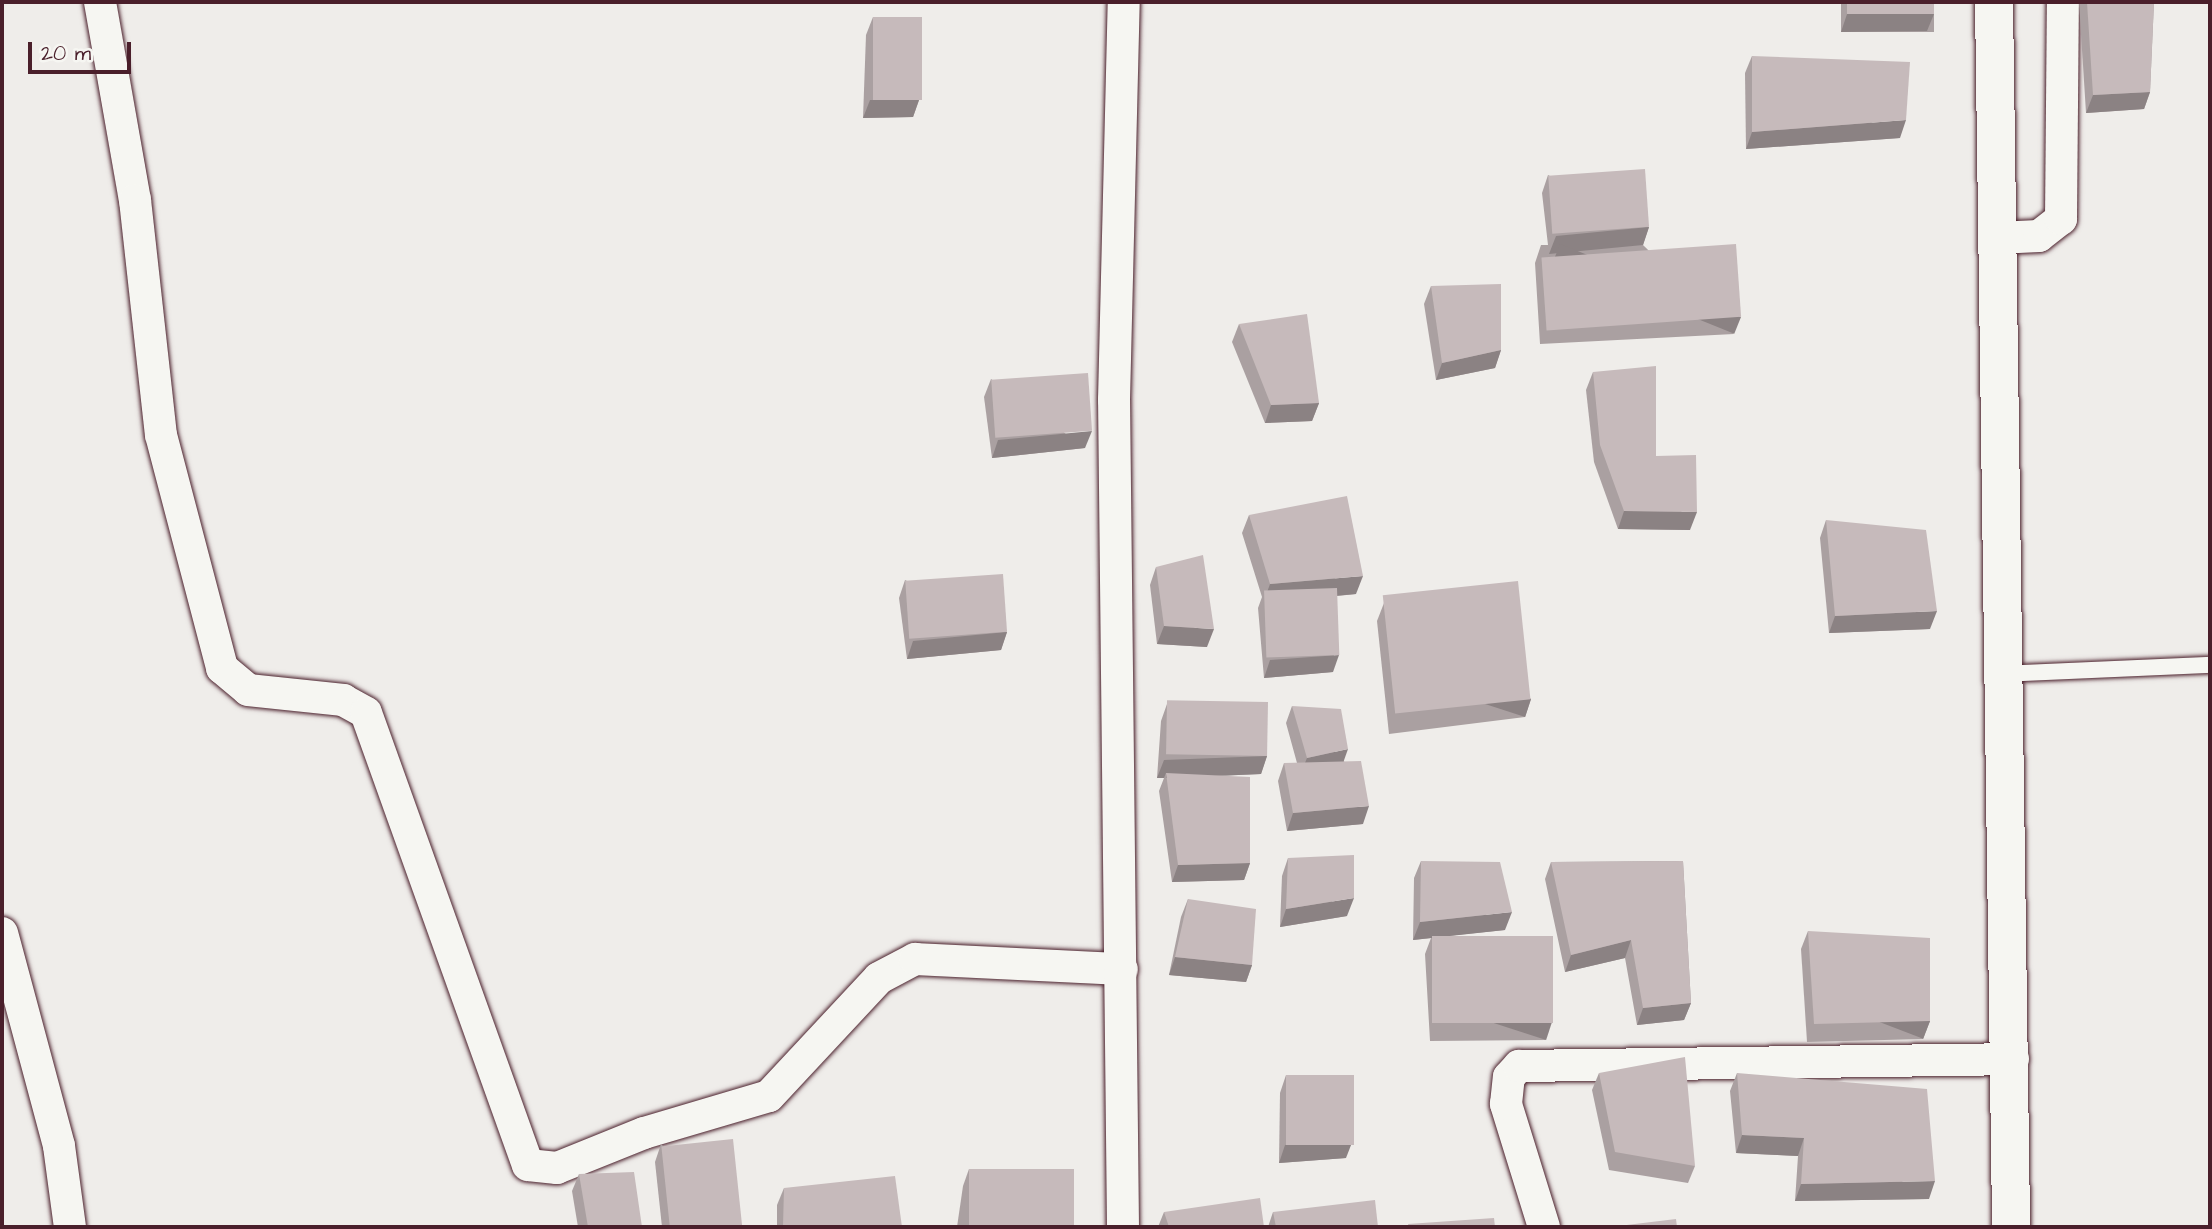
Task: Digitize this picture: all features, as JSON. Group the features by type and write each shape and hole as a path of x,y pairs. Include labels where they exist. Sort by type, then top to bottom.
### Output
{"main road":[{"path":"1994,2 2002,674 2013,1059 2011,1227"}],"street":[{"path":"100,2 135,200 161,435 222,668 248,690 343,700 366,713 528,1165 557,1168 644,1133 769,1096 879,978 915,960 1122,969"},
{"path":"1123,1227 1114,400 1124,2"},
{"path":"1997,238 2039,236 2062,219 2063,2"},
{"path":"2,933 59,1146 70,1227"},
{"path":"1544,1227 1506,1104 1505,1088 1519,1066 2013,1059"}],"lane":[{"path":"2002,674 2210,665"}],"building":[{"path":"1847,2 1934,2 1934,14 1847,14"},
{"path":"2087,2 2154,2 2150,92 2093,95"},
{"path":"873,17 922,17 922,100 873,100"},
{"path":"1752,56 1910,62 1906,120 1752,132"},
{"path":"1645,169 1649,227 1552,234 1548,176"},
{"path":"1736,244 1741,317 1547,330 1541,258"},
{"path":"1501,284 1501,350 1442,363 1431,286"},
{"path":"1307,314 1319,403 1271,405 1239,324"},
{"path":"1656,366 1656,456 1696,455 1697,512 1624,511 1600,445 1593,372"},
{"path":"1088,373 1092,431 995,438 991,380"},
{"path":"1347,496 1363,576 1270,584 1249,515"},
{"path":"1826,520 1926,530 1937,611 1835,616"},
{"path":"1203,555 1214,629 1164,626 1156,567"},
{"path":"1003,574 1007,632 909,639 905,581"},
{"path":"1518,581 1530,699 1395,714 1383,595"},
{"path":"1337,588 1339,655 1266,658 1264,591"},
{"path":"1167,700 1268,702 1267,756 1166,754"},
{"path":"1292,706 1341,709 1348,749 1307,758"},
{"path":"1361,761 1369,806 1293,813 1284,763"},
{"path":"1166,773 1250,777 1250,863 1178,865"},
{"path":"1354,855 1354,898 1286,909 1288,858"},
{"path":"1421,861 1500,862 1512,912 1420,922"},
{"path":"1683,861 1691,1003 1643,1008 1631,940 1571,955 1551,862"},
{"path":"1188,899 1256,909 1252,965 1175,957"},
{"path":"1808,931 1930,938 1930,1021 1814,1024"},
{"path":"1432,936 1553,936 1553,1023 1432,1023"},
{"path":"1685,1057 1695,1166 1615,1152 1599,1073"},
{"path":"1737,1073 1927,1089 1935,1181 1801,1184 1804,1138 1742,1135"},
{"path":"1286,1075 1354,1075 1354,1145 1286,1145"},
{"path":"733,1139 742,1227 670,1227 661,1147"},
{"path":"969,1169 1074,1169 1074,1227 969,1227"},
{"path":"634,1172 642,1227 588,1227 579,1174"},
{"path":"895,1176 902,1227 783,1227 784,1188"},
{"path":"1260,1198 1264,1227 1169,1227 1164,1212"},
{"path":"1375,1200 1378,1227 1276,1227 1273,1212"},
{"path":"1494,1218 1495,1227 1409,1227 1408,1224"},
{"path":"1676,1219 1676,1227 1611,1227"}]}
